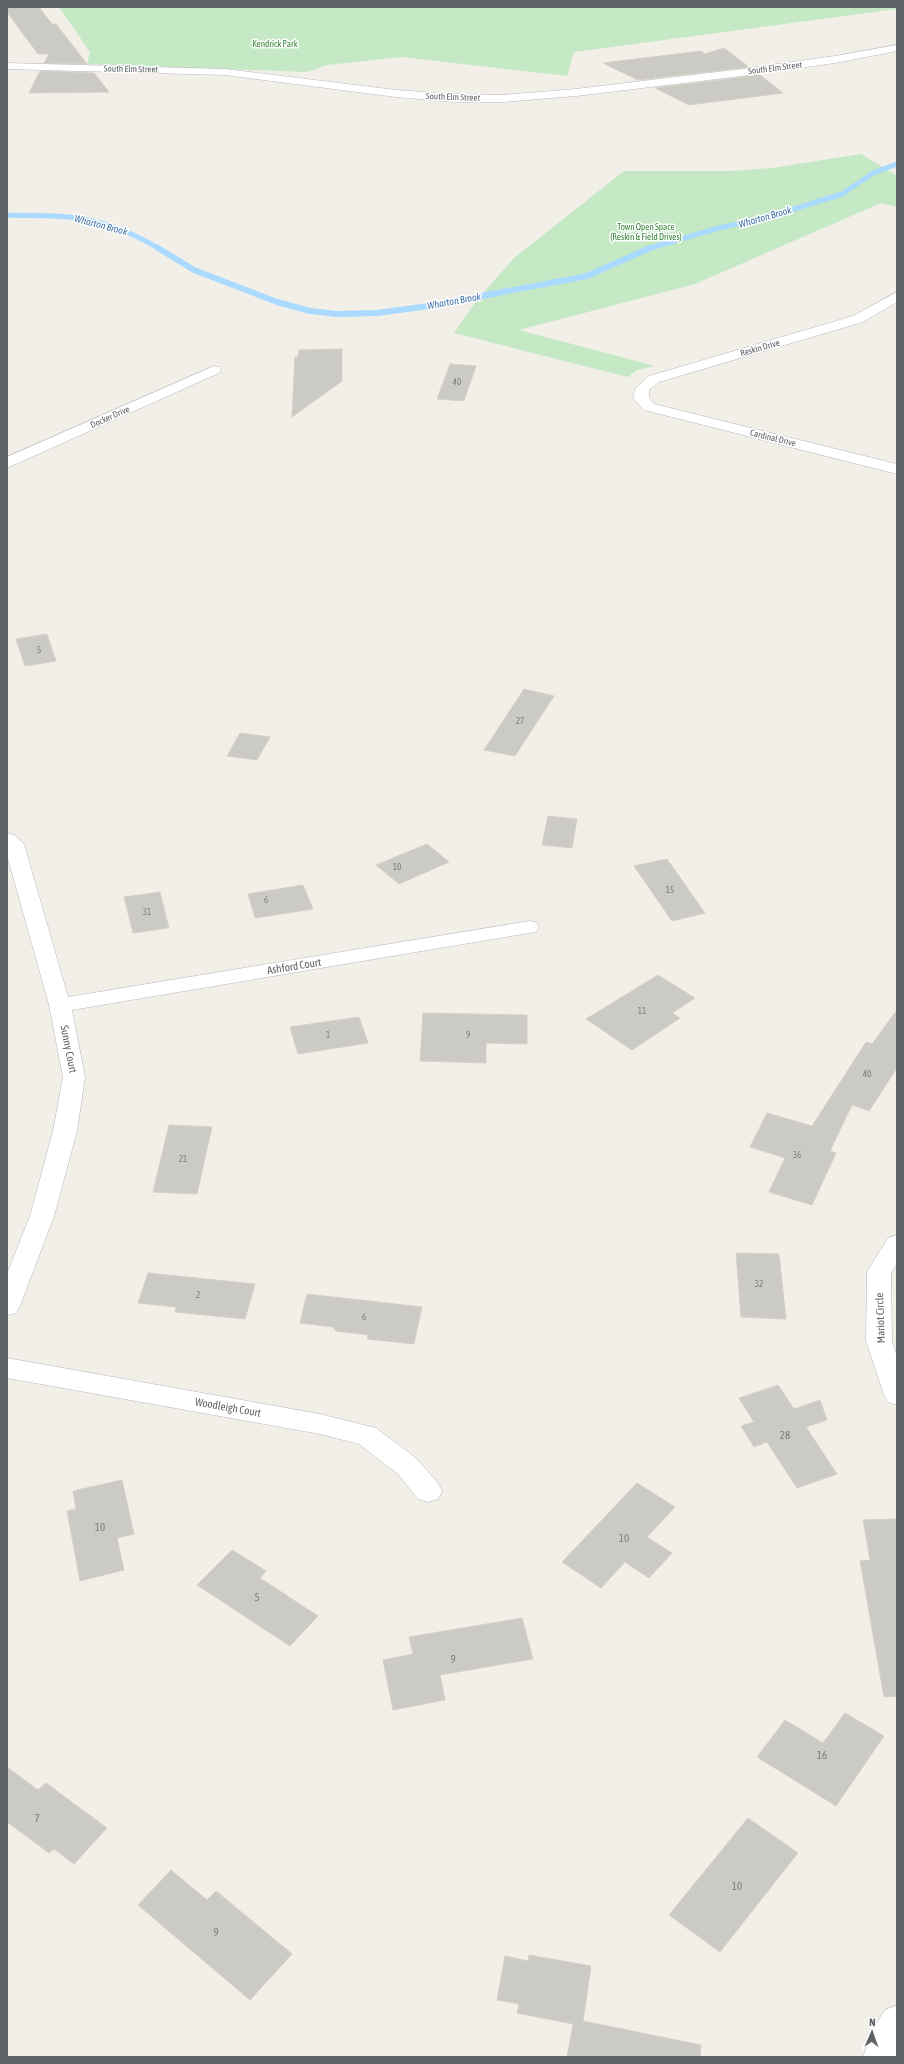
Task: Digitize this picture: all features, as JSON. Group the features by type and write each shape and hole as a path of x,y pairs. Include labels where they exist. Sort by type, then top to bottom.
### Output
{"street":[{"name":"South Elm Street","path":"7,66 225,72 278,77 410,95 485,99 548,95 792,67 897,48"},
{"name":"Reskin Drive","path":"649,407 642,398 642,389 654,379 858,319 897,296"},
{"name":"Docker Drive","path":"7,463 214,370"},
{"name":"Cardinal Drive","path":"649,407 897,469"},
{"name":"Sunny Court","path":"7,839 14,844 60,1006 74,1077 65,1131 42,1216 7,1306"},
{"name":"Ashford Court","path":"60,1006 529,927"},
{"name":"Mariot Circle","path":"897,1244 879,1272 879,1341 897,1395"},
{"name":"Woodleigh Court","path":"7,1368 320,1424 367,1435 407,1466 428,1491"},
{"path":"880,2057 886,2039 897,2022"}],"green space":[{"name":"Kendrick Park","path":"59,7 897,7 897,9 574,52 567,76 402,57 327,65 307,72 87,64 90,52"},
{"name":"Town Open Space (Reskin & Field Drives)","path":"861,154 897,176 897,207 881,203 695,284 519,330 655,366 637,370 628,377 454,333 477,300 514,258 624,171 732,171 772,168"}],"building":[{"path":"7,7 39,7 52,24 56,24 87,64 44,63 49,54 38,54 7,12"},
{"path":"724,48 749,67 638,80 603,63 701,51 705,54"},
{"path":"40,71 94,73 109,92 29,93"},
{"path":"760,75 783,93 689,105 655,88"},
{"path":"342,349 342,381 292,417 295,357 298,357 299,350"},
{"path":"450,364 476,366 464,401 437,399"},
{"path":"47,634 56,661 25,666 16,639"},
{"path":"524,689 554,696 515,756 484,750"},
{"path":"240,733 270,737 257,760 227,756"},
{"path":"548,816 577,819 572,848 542,845"},
{"path":"427,844 449,862 399,884 376,865"},
{"path":"667,859 705,913 672,921 634,866"},
{"path":"303,885 313,909 255,918 248,894"},
{"path":"160,892 169,928 133,933 124,897"},
{"path":"658,975 695,998 672,1013 680,1018 632,1050 586,1019"},
{"path":"897,1010 897,1068 869,1111 852,1105 830,1151 836,1153 812,1205 769,1192 785,1158 750,1147 767,1113 812,1126 866,1042 872,1044"},
{"path":"423,1013 527,1015 527,1044 486,1043 486,1063 420,1061"},
{"path":"359,1017 368,1043 298,1054 290,1027"},
{"path":"169,1125 212,1127 197,1194 153,1192"},
{"path":"736,1253 779,1254 786,1319 741,1317"},
{"path":"148,1273 255,1284 245,1319 175,1312 176,1307 138,1303"},
{"path":"307,1294 422,1307 414,1344 367,1339 368,1335 336,1331 333,1327 300,1323"},
{"path":"778,1385 794,1409 820,1400 827,1420 806,1427 837,1474 797,1488 767,1442 754,1447 741,1426 754,1422 739,1398"},
{"path":"122,1480 134,1534 117,1538 124,1570 80,1581 67,1511 76,1509 73,1491"},
{"path":"637,1483 675,1507 647,1537 672,1553 649,1578 625,1562 601,1588 562,1562"},
{"path":"897,1519 897,1696 884,1697 860,1561 870,1560 863,1520"},
{"path":"232,1550 266,1571 260,1578 318,1616 290,1646 197,1585"},
{"path":"522,1618 533,1659 440,1675 445,1700 393,1710 383,1660 413,1654 409,1637"},
{"path":"845,1713 884,1736 836,1806 757,1757 785,1720 823,1743"},
{"path":"7,1767 38,1790 46,1783 107,1828 74,1864 54,1849 49,1853 7,1822"},
{"path":"748,1818 798,1853 720,1952 669,1915"},
{"path":"171,1870 207,1900 216,1891 292,1954 250,2000 138,1905"},
{"path":"529,1955 591,1966 583,2021 701,2045 700,2057 567,2057 573,2024 517,2013 519,2004 497,2000 505,1956 528,1961"}],"waterway":[{"name":"Wharton Brook","path":"649,248 715,229 775,215 842,194 873,173 897,164"},
{"name":"Wharton Brook","path":"7,215 61,216 93,221 128,233 160,249"},
{"name":"Wharton Brook","path":"158,248 194,270 277,302 310,311 337,314 377,313 429,306 587,276 649,248"}]}
